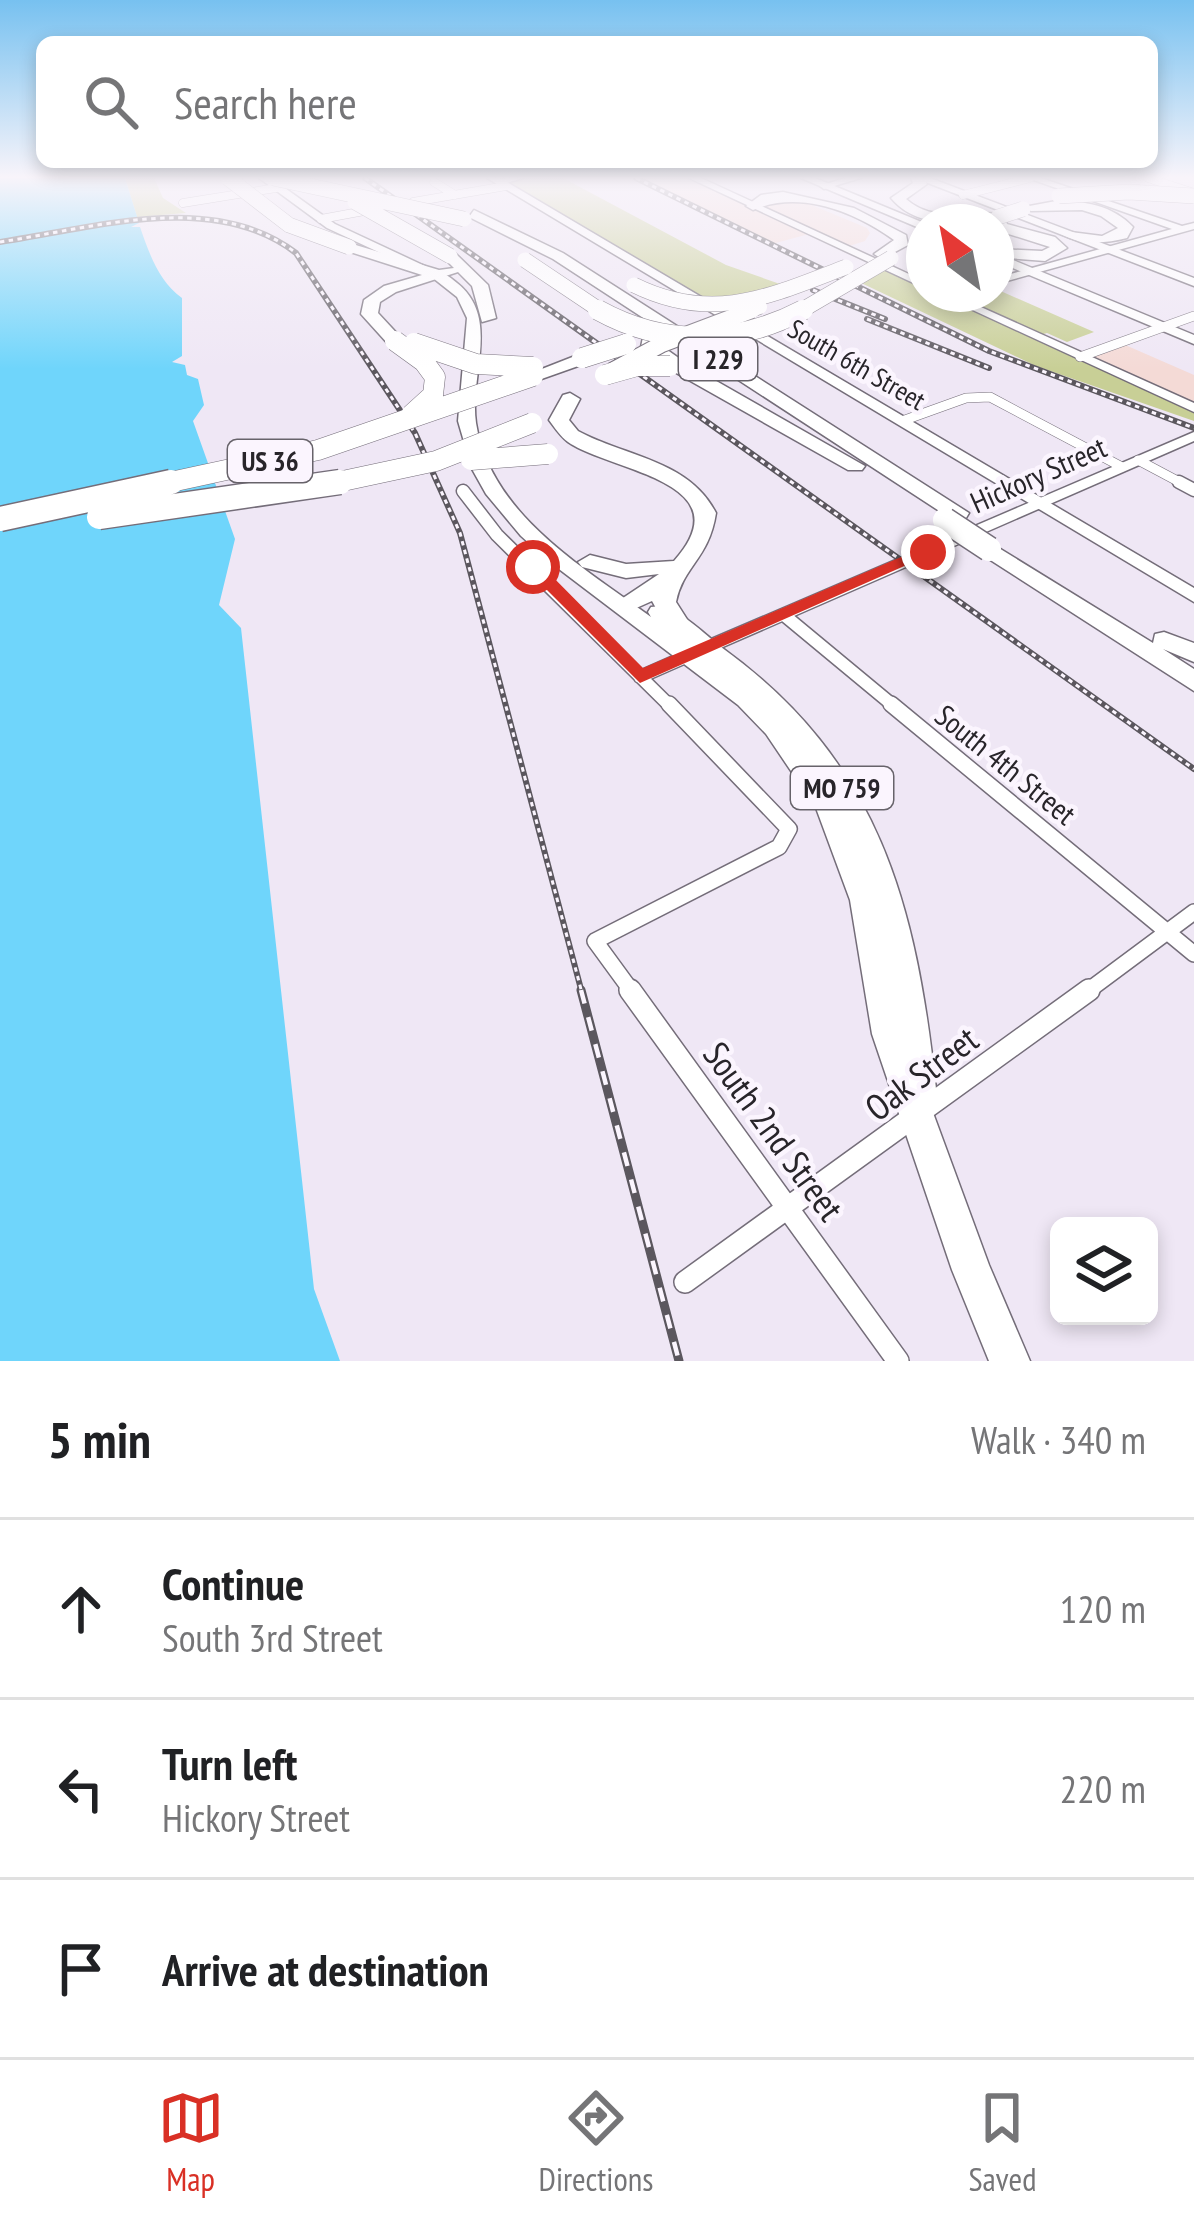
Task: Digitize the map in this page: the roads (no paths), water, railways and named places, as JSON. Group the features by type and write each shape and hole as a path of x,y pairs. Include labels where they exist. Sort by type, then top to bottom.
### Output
{"highway":[{"path":"334,242 480,285 488,318"},
{"path":"407,242 449,274"},
{"path":"501,242 608,320 650,332 706,337 778,322 886,256 901,242"},
{"name":"I 229","path":"516,242 896,488 951,516 1194,682"},
{"name":"I 229","path":"526,242 558,256 923,490 951,516"},
{"path":"543,242 688,308 754,305"},
{"path":"1014,255 1045,256 1060,248 1050,242"},
{"name":"US 36","path":"754,305 906,249"},
{"path":"374,434 418,412 435,385 430,368 399,339 379,307 409,276 407,265 397,259"},
{"path":"398,288 449,274"},
{"path":"687,324 707,327 923,490"},
{"path":"399,339 476,364 533,371"},
{"path":"651,343 676,366 896,488"},
{"name":"US 36","path":"0,519 149,490 374,434 533,371 626,344"},
{"path":"605,376 637,366 676,366"},
{"name":"US 36","path":"0,534 360,477 466,451 532,423 605,376"},
{"path":"570,399 559,420 569,438 674,478 699,503 705,520 695,551 632,600"},
{"path":"360,477 548,454 627,466 652,475 679,495 689,511 686,542 667,572 664,602 676,624"},
{"name":"I 229","path":"995,545 1194,656"},
{"path":"590,562 626,571 667,572"}],"main road":[{"path":"373,242 449,274"},
{"name":"South 6th Street","path":"604,242 1194,596"},
{"path":"1087,242 1194,282"},
{"path":"1014,264 1194,340"},
{"name":"MO 759","path":"449,274 471,309 476,332 467,421 481,469 528,532 632,600 805,736 838,781 867,836 900,928 920,1116 971,1270 1010,1361"},
{"name":"US 36","path":"605,376 687,324 754,305"},
{"name":"US 36","path":"651,343 707,327 754,305"},
{"name":"MO 759","path":"488,318 483,407 490,448 527,510 632,600 676,624 699,650"}],"street":[{"path":"830,242 906,277"},
{"path":"1014,276 1143,242"},
{"path":"984,312 1194,408"},
{"path":"1080,357 1194,316"},
{"path":"902,421 971,397 1002,402 1122,467"},
{"name":"Hickory Street","path":"640,677 1194,436"},
{"path":"1138,460 1194,490"},
{"path":"463,491 497,535 640,677"},
{"name":"South 4th Street","path":"784,615 1194,954"},
{"name":"South 2nd Street","path":"640,677 789,829 779,847 595,941 898,1361"},
{"name":"Oak Street","path":"685,1282 920,1116 1194,912"}],"water":[{"path":"0,242 145,242 161,275 182,298 182,356 172,362 185,365 187,375 198,379 204,405 193,421 235,539 219,605 241,628 314,1289 340,1361 0,1361"}],"railway":[{"path":"277,242 296,253 415,433 460,533 582,993"},
{"path":"454,242 1194,769"},
{"path":"766,242 989,351 1194,428"},
{"path":"813,290 885,319"},
{"path":"867,319 989,368"},
{"path":"581,990 679,1361"}]}
